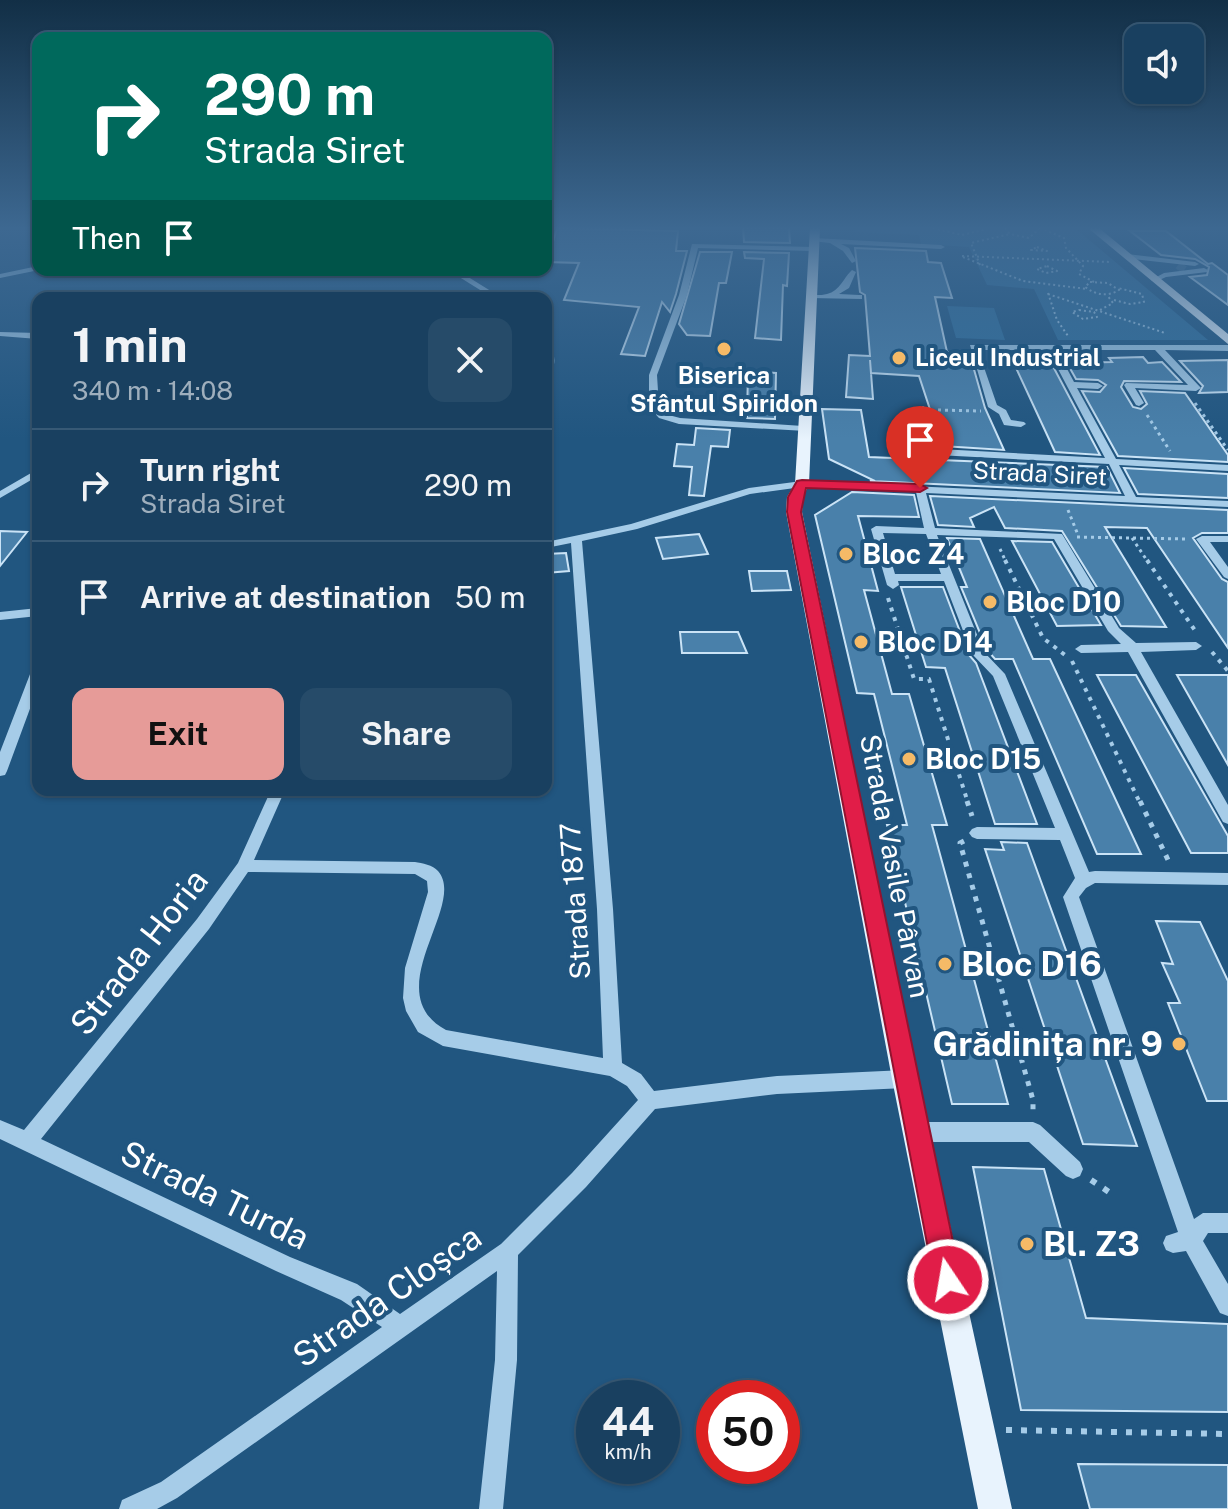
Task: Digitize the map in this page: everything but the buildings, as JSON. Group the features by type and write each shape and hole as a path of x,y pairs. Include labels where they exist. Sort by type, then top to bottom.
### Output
{"main road":[{"name":"Strada Vasile Pârvan","path":"817,298 803,429 802,484 795,497 794,512 905,1079 995,1509"},
{"path":"1177,298 1228,342"}],"street":[{"path":"682,298 653,375 654,407 662,416 679,421 803,429"},
{"path":"0,334 32,336"},
{"path":"1021,424 1007,423 1003,412 993,407 973,347 1158,348 1228,342"},
{"path":"1051,347 1132,499"},
{"path":"1139,403 1129,385 1196,388 1158,348"},
{"path":"1071,385 1098,386"},
{"path":"923,409 928,427 921,430 922,439 928,448 937,452 1228,468"},
{"path":"0,495 32,476"},
{"name":"Strada Siret","path":"552,544 688,512 749,491 802,484 1228,504"},
{"path":"920,488 930,531 978,654 999,674 1065,834 1079,884"},
{"path":"948,578 892,581 876,529 1058,536 1114,631 1132,647 1228,818"},
{"path":"1202,539 1228,539"},
{"path":"1202,539 1228,575"},
{"name":"Strada 1877","path":"576,540 605,909 613,1068"},
{"path":"0,616 32,613"},
{"path":"1081,649 1202,645"},
{"path":"0,771 32,685"},
{"name":"Strada Horia","path":"28,1140 203,924 244,866 275,796"},
{"path":"977,833 1065,834"},
{"path":"244,866 415,868 428,872 435,880 436,894 413,972 410,994 415,1012 424,1027 443,1038 613,1068 634,1080 650,1101 719,1089 790,1082 905,1079"},
{"path":"1228,879 1095,877 1079,884 1071,897 1182,1241 1228,1305"},
{"name":"Strada Cloșca","path":"131,1509 169,1490 398,1325 508,1251 579,1180 650,1101"},
{"name":"Strada Turda","path":"0,1129 283,1264 349,1292 398,1325"},
{"path":"917,1132 1033,1132 1073,1169"},
{"path":"1182,1241 1203,1223 1228,1223"},
{"path":"491,1509 506,1360 508,1251"}],"path":[{"path":"1050,298 1055,314 1072,341"},
{"path":"1060,298 1166,333"},
{"path":"1074,316 1072,312 1076,310 1096,311 1112,305 1114,300 1130,304 1144,302 1143,298"},
{"path":"1055,314 1093,319 1097,317 1096,311"},
{"path":"1184,387 1228,450"},
{"path":"1139,403 1180,466"},
{"path":"923,409 983,411 993,407"},
{"path":"1062,495 1079,537"},
{"path":"992,533 1043,638 1072,661 1177,878"},
{"path":"1058,536 1202,539"},
{"path":"1132,538 1202,645 1228,671"},
{"path":"892,581 887,596 914,679 929,679 977,833 960,843 1033,1100 1033,1132"},
{"path":"1073,1169 1112,1194"},
{"path":"979,1429 1228,1434"}],"shaded area":[{"path":"1038,298 1159,298 1208,340 1058,340"},
{"path":"947,306 994,308 1005,340 956,338"}],"place":[{"name":"Biserica Sfântul Spiridon","path":"724,349"},
{"name":"Liceul Industrial","path":"899,358"},
{"name":"Bloc Z4","path":"846,554"},
{"name":"Bloc D10","path":"990,602"},
{"name":"Bloc D14","path":"861,642"},
{"name":"Bloc D15","path":"909,759"},
{"name":"Bloc D16","path":"945,964"},
{"name":"Grădinița nr. 9","path":"1179,1044"},
{"name":"Bl. Z3","path":"1027,1244"}],"route":[{"path":"920,488 802,484 795,497 794,512 905,1079 948,1280"}]}
